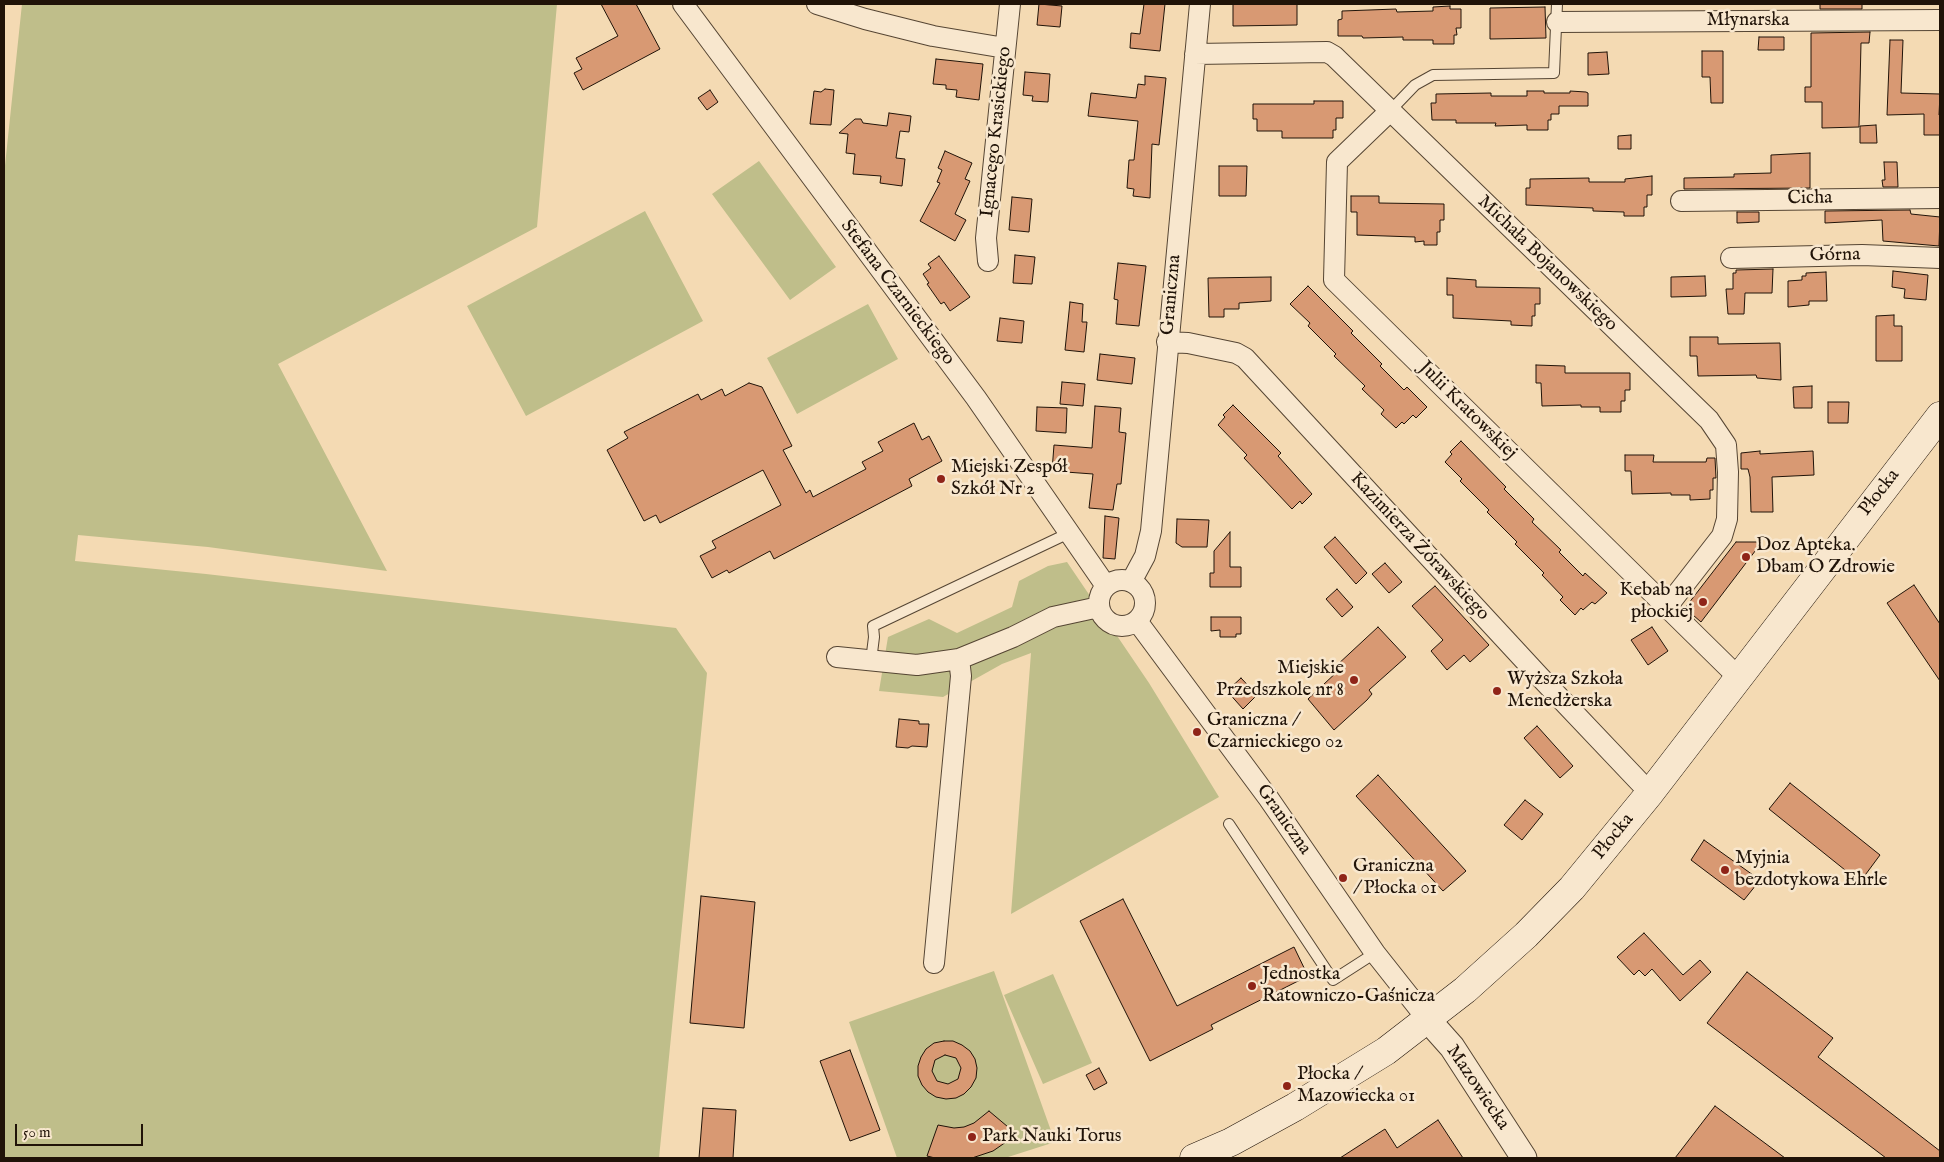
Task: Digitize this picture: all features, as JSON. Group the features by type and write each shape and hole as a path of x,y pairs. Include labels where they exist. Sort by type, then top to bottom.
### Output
{"main road":[{"name":"Płocka","path":"1194,1158 1231,1142 1295,1107 1386,1051 1469,986 1532,929 1572,888 1650,793 1940,416"}],"street":[{"name":"Stefana Czarnieckiego","path":"683,4 976,398 1106,586"},
{"path":"817,4 865,19 933,36 1005,48"},
{"name":"Ignacego Krasickiego","path":"988,261 986,238 1010,4"},
{"name":"Graniczna","path":"1131,582 1145,556 1151,531 1167,342 1200,4"},
{"name":"Młynarska","path":"1557,13 1940,20"},
{"name":"Michała Bojanowskiego","path":"1195,54 1326,52 1334,56 1709,420 1726,445 1728,472 1727,519 1722,536 1666,608"},
{"name":"Julii Kratowskiej","path":"1390,111 1337,162 1334,280 1738,677"},
{"name":"Cicha","path":"1681,200 1940,198"},
{"name":"Górna","path":"1731,258 1862,255 1940,258"},
{"name":"Kazimierza Żórawskiego","path":"1167,342 1198,345 1236,353 1245,358 1650,793"},
{"path":"1119,580 1131,582 1140,589 1145,603 1144,611 1137,621 1127,626 1112,624 1106,620 1099,607 1098,600 1106,586 1119,580"},
{"path":"837,657 917,664 959,658 1014,637 1053,617 1099,607"},
{"name":"Graniczna","path":"1137,621 1269,799 1375,953 1428,1020"},
{"path":"934,963 960,685 959,658"},
{"name":"Mazowiecka","path":"1428,1020 1452,1047 1524,1158"}],"lane":[{"path":"1390,111 1415,84 1433,76 1554,73 1557,13"},
{"path":"871,661 874,637 873,626 1069,534"},
{"path":"1229,824 1333,980 1375,953"}],"shaded area":[{"path":"22,4 557,4 537,227 278,364 387,571 208,547 78,535 75,561 206,574 676,628 707,673 659,1158 4,1158 4,175"},
{"path":"759,161 836,267 790,300 712,194"},
{"path":"645,211 703,321 526,416 467,306"},
{"path":"868,304 898,359 797,414 767,358"},
{"path":"1067,562 1149,683 1219,797 1011,914 1031,653 1002,664 943,697 879,691 888,637 929,619 957,633 1012,607 1019,581 1048,566"},
{"path":"994,971 1055,1142 1005,1158 897,1158 849,1022"},
{"path":"1053,974 1092,1063 1043,1084 1004,995"}],"building":[{"path":"601,4 636,4 660,49 583,90 574,73 582,69 576,58 618,36"},
{"path":"1039,4 1062,6 1060,27 1037,25"},
{"path":"1144,4 1165,4 1160,51 1130,48 1131,33 1140,34"},
{"path":"1233,4 1297,4 1297,25 1233,26"},
{"path":"1820,4 1862,4 1862,9 1820,9"},
{"path":"1450,6 1450,9 1461,9 1461,28 1456,28 1457,35 1454,35 1454,44 1433,44 1433,40 1403,40 1403,37 1363,38 1362,36 1338,36 1338,20 1342,19 1342,11 1396,9 1397,12 1433,11 1433,7"},
{"path":"1545,7 1546,38 1490,39 1490,8"},
{"path":"1870,32 1869,43 1861,43 1859,127 1822,128 1822,102 1805,102 1805,87 1811,87 1811,33"},
{"path":"1759,37 1784,37 1784,50 1758,50"},
{"path":"1890,40 1903,40 1901,93 1940,94 1940,135 1924,135 1924,114 1887,115"},
{"path":"1702,51 1723,51 1723,103 1711,103 1710,77 1702,77"},
{"path":"1607,52 1609,74 1588,75 1588,53"},
{"path":"936,59 983,64 979,100 956,97 957,90 946,89 946,85 933,84"},
{"path":"1025,72 1050,74 1048,102 1032,101 1033,96 1023,95"},
{"path":"1145,76 1166,78 1159,145 1152,144 1150,198 1133,196 1134,189 1127,188 1129,160 1134,160 1138,121 1088,116 1091,93 1136,98 1138,84 1145,85"},
{"path":"825,89 834,90 831,125 810,124 814,91 821,92"},
{"path":"710,90 718,102 707,110 698,98"},
{"path":"1527,91 1544,91 1544,93 1586,92 1588,93 1588,106 1559,106 1559,114 1551,114 1551,120 1548,120 1548,130 1527,130 1527,125 1495,126 1496,123 1456,123 1456,120 1432,120 1431,103 1436,103 1436,94 1491,93 1491,96 1527,96"},
{"path":"1314,101 1343,101 1343,118 1336,118 1336,130 1333,130 1333,138 1282,138 1282,131 1257,131 1257,119 1253,119 1253,104 1314,104"},
{"path":"889,113 911,116 909,132 900,131 896,158 905,159 902,186 880,183 881,176 853,174 855,154 846,153 848,134 839,133 855,119 861,119 863,123 887,126"},
{"path":"1876,125 1877,143 1860,143 1860,126"},
{"path":"1631,135 1631,149 1618,149 1618,136"},
{"path":"945,151 972,163 965,179 970,181 955,214 966,220 955,241 920,221 940,183 937,182 942,170 938,168"},
{"path":"1810,153 1810,188 1684,189 1684,178 1734,177 1734,174 1771,173 1771,155"},
{"path":"1884,162 1897,162 1898,187 1883,187 1882,180 1885,180"},
{"path":"1219,166 1247,166 1246,196 1219,196"},
{"path":"1652,176 1652,195 1647,195 1647,207 1644,207 1644,216 1624,216 1624,212 1593,211 1593,208 1526,205 1526,188 1530,188 1530,179 1589,178 1589,182 1625,182 1625,179"},
{"path":"1351,196 1379,196 1379,203 1444,204 1444,220 1440,220 1440,232 1437,232 1437,245 1424,245 1424,241 1415,242 1415,237 1357,235 1357,212 1351,212"},
{"path":"1012,197 1032,199 1029,232 1009,230"},
{"path":"1910,210 1911,214 1940,217 1939,246 1883,241 1882,220 1825,223 1825,211"},
{"path":"1737,212 1759,212 1759,222 1737,223"},
{"path":"1015,255 1035,257 1032,284 1013,283"},
{"path":"939,256 970,297 950,311 944,302 941,304 927,284 929,283 923,274 931,268 928,264"},
{"path":"1118,263 1146,266 1139,326 1116,324 1118,300 1114,299"},
{"path":"1773,269 1772,293 1745,293 1744,314 1728,314 1726,289 1733,289 1733,273 1736,273 1736,270"},
{"path":"1893,271 1928,275 1926,300 1904,298 1905,289 1892,287"},
{"path":"1826,272 1827,301 1809,301 1809,305 1788,307 1788,281 1802,280 1802,276 1806,276 1806,273"},
{"path":"1705,276 1706,296 1671,297 1671,277"},
{"path":"1271,277 1271,301 1239,303 1239,309 1224,309 1224,317 1209,317 1208,278"},
{"path":"1447,278 1476,280 1476,287 1540,288 1540,304 1535,304 1535,316 1532,316 1532,326 1511,325 1511,321 1453,318 1453,295 1447,295"},
{"path":"1308,286 1353,331 1351,333 1382,364 1380,366 1404,390 1407,387 1427,407 1416,418 1413,415 1404,424 1402,422 1396,428 1381,414 1384,410 1362,389 1365,386 1334,356 1336,354 1308,326 1310,323 1290,304"},
{"path":"1070,302 1083,304 1082,322 1087,322 1084,352 1065,350"},
{"path":"1894,315 1894,326 1902,326 1902,361 1876,361 1876,316"},
{"path":"1000,318 1024,321 1022,343 997,341"},
{"path":"1690,337 1718,337 1718,344 1780,343 1781,380 1757,378 1756,375 1698,376 1697,356 1690,356"},
{"path":"1100,354 1135,358 1132,384 1097,380"},
{"path":"1536,365 1565,366 1565,373 1630,373 1630,390 1625,390 1625,401 1621,401 1621,412 1600,412 1600,407 1581,407 1581,405 1542,406 1541,383 1536,383"},
{"path":"1062,382 1085,384 1083,406 1060,404"},
{"path":"749,383 762,387 792,446 783,450 806,493 810,490 813,497 866,469 862,462 883,451 878,442 914,423 922,440 929,436 942,461 909,479 912,486 774,559 770,551 729,573 727,570 712,578 700,556 716,548 712,541 781,505 763,470 660,523 656,515 644,521 607,450 628,438 624,432 698,394 701,400 722,389 725,396"},
{"path":"1812,386 1812,408 1794,408 1793,387"},
{"path":"1828,402 1849,402 1848,423 1828,423"},
{"path":"1233,405 1281,453 1278,456 1312,494 1302,504 1300,501 1292,509 1244,458 1247,455 1218,425 1225,417 1223,415"},
{"path":"1095,406 1121,408 1119,432 1126,433 1121,484 1117,484 1113,510 1089,508 1093,474 1052,471 1054,445 1092,448"},
{"path":"1037,407 1067,408 1066,433 1036,431"},
{"path":"1461,441 1506,487 1504,489 1534,519 1532,522 1561,550 1559,552 1583,576 1585,573 1607,593 1595,604 1592,602 1583,610 1581,608 1575,615 1560,600 1563,597 1542,575 1544,573 1487,512 1489,510 1460,481 1462,479 1445,462 1452,454 1450,452"},
{"path":"1760,451 1760,454 1813,451 1814,475 1772,477 1773,512 1751,512 1750,477 1748,469 1741,469 1741,453"},
{"path":"1625,455 1654,455 1653,462 1706,462 1707,458 1715,458 1716,478 1713,478 1713,490 1710,490 1710,499 1690,500 1690,495 1671,495 1671,493 1632,494 1631,471 1625,471"},
{"path":"1105,516 1119,518 1115,559 1103,558"},
{"path":"1177,519 1209,520 1207,547 1182,547 1176,543"},
{"path":"1230,532 1230,567 1241,567 1241,587 1210,587 1210,573 1214,573 1214,551"},
{"path":"1335,537 1367,573 1356,584 1324,547"},
{"path":"1736,542 1762,542 1701,622 1685,608"},
{"path":"1385,563 1402,582 1389,593 1372,574"},
{"path":"1914,585 1940,624 1940,681 1887,603"},
{"path":"1435,586 1489,645 1470,662 1464,655 1447,670 1431,651 1443,640 1412,606"},
{"path":"1337,589 1353,607 1342,617 1326,599"},
{"path":"1211,617 1241,617 1241,634 1236,634 1236,637 1220,637 1220,630 1211,631"},
{"name":"Miejskie Przedszkole nr 8","path":"1378,627 1406,657 1369,690 1372,694 1367,700 1334,730 1308,699 1339,670 1336,666"},
{"path":"1652,627 1668,651 1648,665 1631,640"},
{"path":"1241,678 1257,695 1243,709 1227,691"},
{"path":"899,719 919,721 919,724 929,724 927,747 896,747"},
{"path":"1537,726 1573,766 1560,778 1524,738"},
{"path":"1378,775 1466,871 1443,891 1356,796"},
{"path":"1790,783 1880,855 1860,882 1769,809"},
{"path":"1525,800 1543,814 1522,840 1504,825"},
{"name":"Myjnia bezdotykowa Ehrle","path":"1704,840 1760,880 1744,900 1691,860"},
{"path":"701,896 755,902 744,1028 690,1023"},
{"name":"Jednostka Ratowniczo-Gaśnicza","path":"1123,899 1177,1006 1294,947 1308,976 1211,1025 1213,1029 1150,1061 1080,921"},
{"path":"1644,933 1683,975 1700,960 1711,972 1680,1001 1652,969 1645,976 1639,970 1634,975 1617,957"},
{"path":"1747,972 1833,1038 1818,1057 1940,1151 1940,1158 1886,1158 1707,1023"},
{"path":"953,1041 970,1051 975,1059 977,1068 976,1078 964,1094 956,1098 936,1097 922,1085 918,1076 918,1066 921,1057 926,1049 934,1043","holes":["945,1055 956,1058 961,1068 958,1079 948,1084 937,1081 932,1071 935,1060"]},
{"path":"850,1050 880,1130 850,1141 820,1061"},
{"path":"1099,1068 1107,1083 1094,1090 1086,1075"},
{"path":"1715,1106 1785,1158 1675,1158"},
{"path":"703,1108 736,1110 733,1158 699,1158"},
{"name":"Park Nauki Torus","path":"989,1111 1014,1132 1006,1142 993,1151 972,1158 935,1158 927,1156 938,1125 954,1128 964,1127 974,1123"},
{"path":"1438,1120 1463,1158 1340,1158 1385,1129 1397,1148"}],"place":[{"name":"Miejski Zespół Szkół Nr 2","path":"941,479"},
{"name":"Doz Apteka. Dbam O Zdrowie","path":"1746,557"},
{"name":"Kebab na płockiej","path":"1703,602"},
{"name":"Miejskie Przedszkole nr 8","path":"1354,680"},
{"name":"Wyższa Szkoła Menedżerska","path":"1497,691"},
{"name":"Graniczna / Czarnieckiego 02","path":"1197,732"},
{"name":"Myjnia bezdotykowa Ehrle","path":"1725,870"},
{"name":"Graniczna / Płocka 01","path":"1343,878"},
{"name":"Jednostka Ratowniczo-Gaśnicza","path":"1252,986"},
{"name":"Płocka / Mazowiecka 01","path":"1287,1086"},
{"name":"Park Nauki Torus","path":"972,1137"}]}
